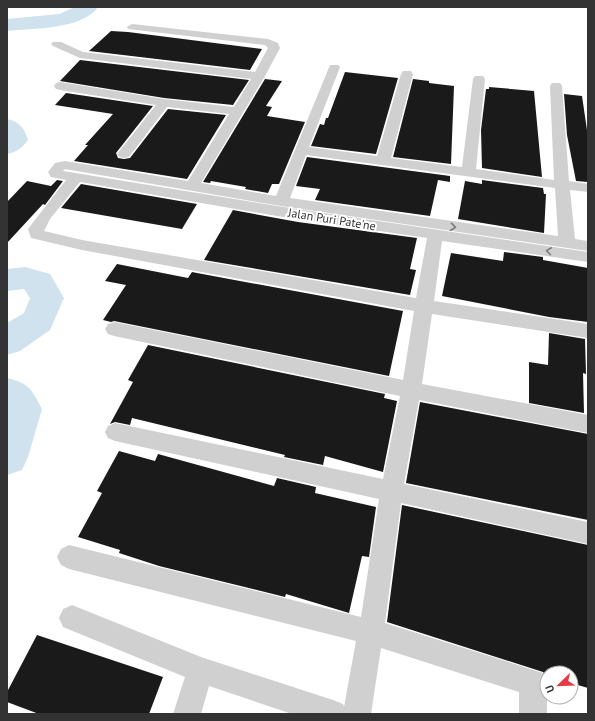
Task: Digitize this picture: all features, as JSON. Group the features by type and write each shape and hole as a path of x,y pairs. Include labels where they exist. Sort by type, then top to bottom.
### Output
{"street":[{"path":"132,27 272,44 274,48 259,76 192,186"},
{"path":"57,44 80,55 259,76"},
{"path":"281,201 334,67"},
{"path":"383,161 407,74"},
{"path":"469,171 479,79"},
{"path":"60,86 164,102 237,111"},
{"path":"556,86 567,243"},
{"path":"124,154 164,102"},
{"path":"301,150 469,171 588,188"},
{"path":"79,173 36,229 37,234 82,245 423,306 588,331"},
{"name":"Jalan Puri Pate'ne","path":"79,173 192,186 237,199 281,201 494,238 588,257"},
{"name":"Jalan Puri Pate'ne","path":"79,173 237,199 435,235 567,243 588,246"},
{"path":"357,714 392,490 411,390 435,235"},
{"path":"114,329 411,390 588,424"},
{"path":"115,432 588,533"},
{"path":"70,557 371,632 533,683 533,714"},
{"path":"72,618 201,670 333,714"},
{"path":"187,714 201,670"}],"building":[{"path":"111,31 262,49 250,70 89,51"},
{"path":"80,60 249,80 233,105 164,98 60,81"},
{"path":"345,72 398,78 376,154 311,146 320,124 324,125 326,118 328,118"},
{"path":"265,79 282,81 266,106 272,107 267,116 305,122 279,184 272,184 268,193 245,189 246,187 211,181 210,183 203,182"},
{"path":"413,79 429,81 429,83 454,86 451,164 393,157"},
{"path":"489,87 534,91 542,177 482,168 481,130 486,89 489,89"},
{"path":"66,93 153,106 116,153 118,158 124,159 130,158 168,109 226,115 187,179 74,161 88,145 85,145 113,114 55,105"},
{"path":"564,94 582,96 588,137 588,182 576,181 567,135"},
{"path":"307,157 450,176 450,182 438,180 430,216 315,200 320,189 296,186"},
{"path":"57,180 63,181 45,205 43,204 7,243 7,202 27,181 51,186"},
{"path":"482,180 543,188 544,194 546,194 544,233 458,219 465,181 482,184"},
{"path":"81,184 197,204 182,229 61,208"},
{"path":"233,210 298,222 417,238 410,269 416,270 410,295 204,260"},
{"path":"504,252 543,257 543,260 588,268 588,322 549,317 442,296 451,253 503,261"},
{"path":"117,264 188,278 192,272 403,311 389,376 103,320 126,285 105,281"},
{"path":"549,333 585,339 586,374 583,373 584,413 529,403 529,362 548,365"},
{"path":"148,345 385,394 384,398 397,401 383,472 325,456 323,465 284,457 285,455 132,418 130,425 115,422 110,424 133,382 128,380"},
{"path":"420,402 588,434 588,520 406,483"},
{"path":"119,451 155,461 158,454 274,486 277,478 316,487 315,493 376,507 369,557 362,556 349,613 286,594 285,597 159,566 119,553 120,550 78,537 102,493 97,491"},
{"path":"402,505 588,545 588,688 579,685 579,665 539,665 539,671 387,622"},
{"path":"37,635 163,677 149,714 39,714 7,702 7,692"}],"waterway":[{"path":"7,25 60,20 79,13 88,7"},
{"path":"7,127 12,131 15,140 7,146"},
{"path":"7,280 25,278 38,282 47,298 38,321 7,341"},
{"path":"7,394 12,395 22,409 7,457"}]}
